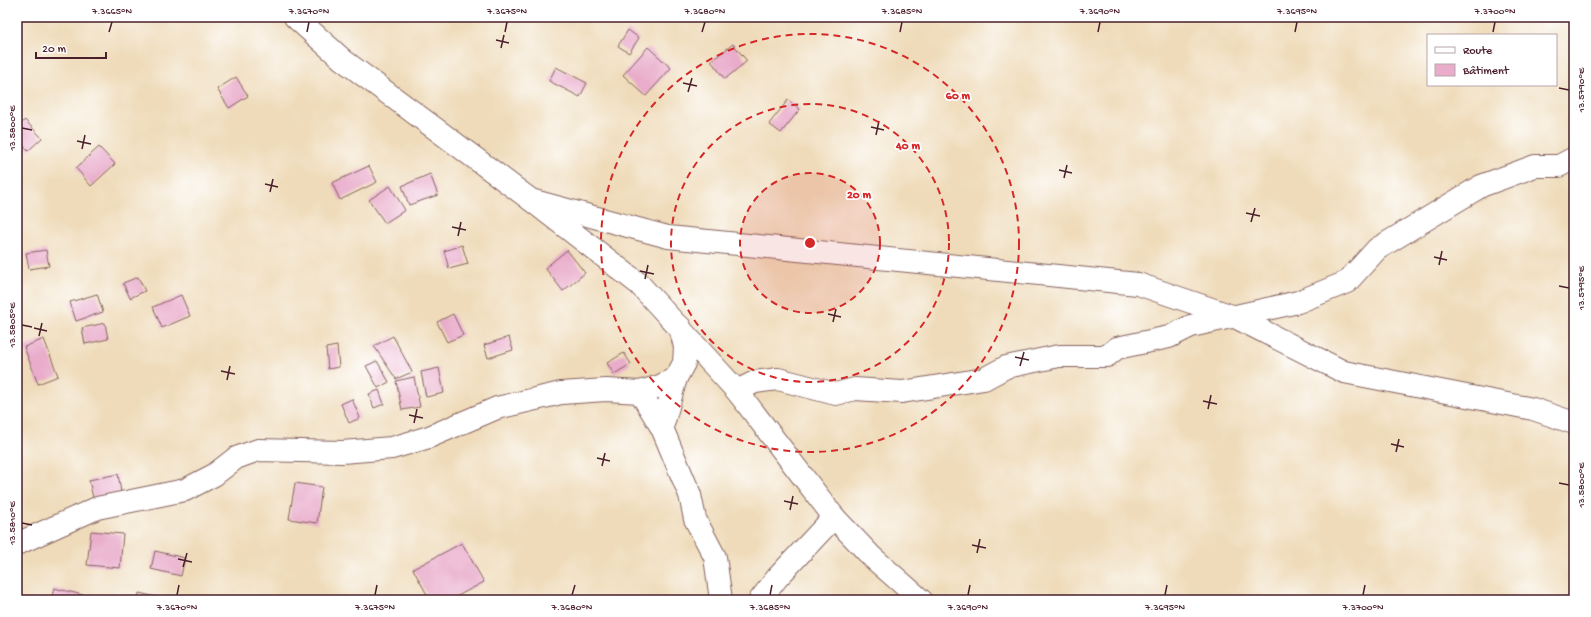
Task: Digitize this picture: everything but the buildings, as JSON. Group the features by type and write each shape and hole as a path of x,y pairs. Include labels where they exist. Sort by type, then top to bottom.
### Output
{"street":[{"path":"295,17 343,60 531,200 639,284 737,391 834,517 872,557 920,599"},
{"path":"737,391 755,382 778,380 836,394 855,389 902,392 984,378 1006,367 1060,356 1107,356 1117,348 1123,346 1169,337 1191,326 1298,302 1347,282 1377,249 1481,186 1535,166 1559,166 1574,158"},
{"path":"531,200 668,237 1138,284 1235,317 1344,372 1533,409 1574,423"},
{"path":"662,428 676,378 684,363 685,347 680,327"},
{"path":"17,544 97,508 185,490 214,475 236,458 258,450 342,452 392,448 429,437 497,408 561,392 606,390 640,392 660,386 676,378"},
{"path":"640,392 662,428 690,495 695,518 715,557 721,600"},
{"path":"760,600 777,578 834,517"}]}
